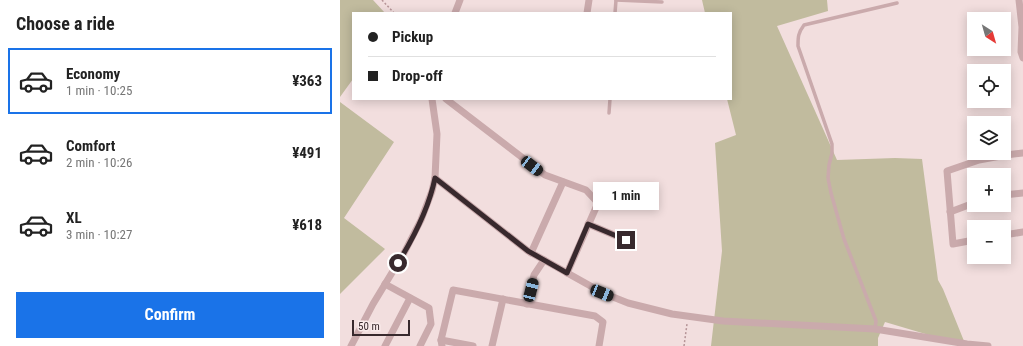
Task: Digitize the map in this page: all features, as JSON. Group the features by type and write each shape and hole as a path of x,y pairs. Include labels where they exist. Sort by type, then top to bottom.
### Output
{"street":[{"path":"455,12 460,0"},
{"path":"587,12 588,0"},
{"path":"1019,0 1022,27 1021,52 1023,58"},
{"path":"351,346 373,304 404,253 421,220 432,191 435,178 437,134 432,100"},
{"path":"447,100 545,175 586,190 598,202 567,273"},
{"path":"967,241 953,244 947,171 980,160 1006,155 1023,154"},
{"path":"435,178 532,253 602,293 628,303 672,314 723,321 875,329 988,346"},
{"path":"532,253 563,182"},
{"path":"1011,194 1023,193"},
{"path":"950,212 967,206"},
{"path":"588,224 626,240"},
{"path":"1011,234 1023,232"},
{"path":"527,304 534,275 544,260"},
{"path":"386,284 429,308 431,324 420,346"},
{"path":"473,346 442,343 453,290 595,316 603,322 598,346"},
{"path":"385,346 410,298"},
{"path":"492,346 503,299"}],"lane":[{"path":"615,12 616,0 662,2"},
{"path":"875,329 876,321 844,239 831,193 828,178 832,144 798,46 798,36 804,25 897,3"},
{"path":"609,113 610,100"}],"path":[{"path":"382,0 393,12"},
{"path":"684,346 688,316"}],"shaded area":[{"path":"340,0 373,0 384,12 352,12 352,80 340,97"},
{"path":"702,0 827,0 828,11 777,26 837,160 895,158 922,159 938,280 966,346 885,322 878,338 878,346 711,346 722,251 715,143 736,135 727,100 732,100 732,12 705,12"},
{"path":"340,102 394,142 344,218 385,249 340,294"}],"route":[{"path":"398,263 421,220 432,191 435,178 528,251 567,273 588,224 626,240"}]}
